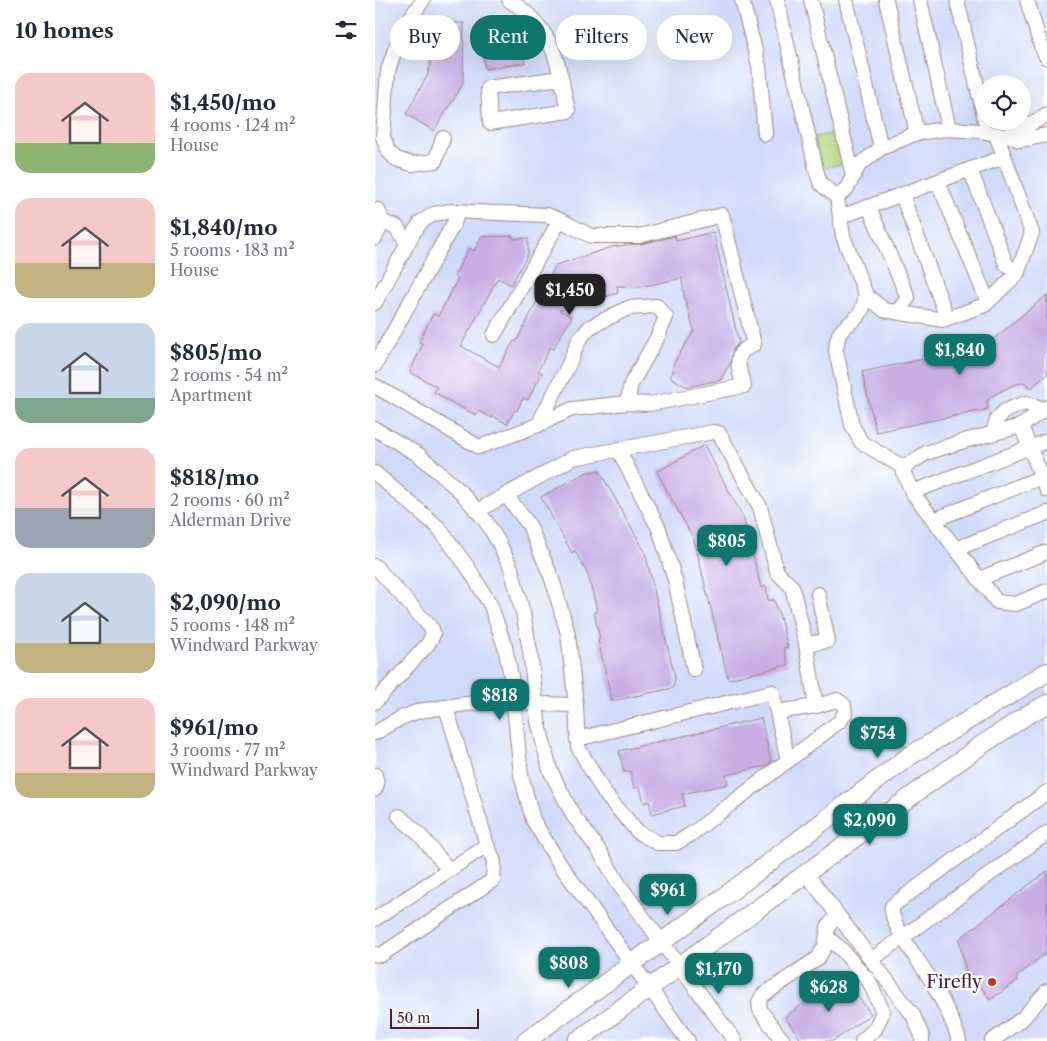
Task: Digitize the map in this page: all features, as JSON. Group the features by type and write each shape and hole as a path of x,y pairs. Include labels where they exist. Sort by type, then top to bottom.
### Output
{"main road":[{"path":"526,1041 737,887 908,757 1047,672"},
{"path":"577,1041 980,746 1047,704"}],"street":[{"path":"423,0 411,17 395,49 387,71 383,137 388,151 396,159 412,164 435,161 443,138"},
{"path":"509,0 524,10 543,31 557,57 568,111 490,122 488,88 561,78"},
{"path":"742,0 759,66 765,134"},
{"path":"777,0 820,183 837,197 843,236 866,296 884,310 943,320 985,305 1017,273 1033,233 994,130"},
{"path":"811,0 853,176"},
{"path":"846,0 881,148"},
{"path":"886,0 917,133"},
{"path":"920,0 949,129"},
{"path":"957,0 978,75"},
{"path":"1027,0 1038,38 1047,58"},
{"path":"1031,123 1047,114"},
{"path":"837,197 847,188 859,165 881,148 917,133 976,128"},
{"path":"997,130 1019,140 1047,135"},
{"path":"840,217 1005,157"},
{"path":"970,169 1006,264 1017,273"},
{"path":"937,182 988,302"},
{"path":"902,195 947,318"},
{"path":"869,207 908,298 897,312"},
{"path":"375,210 378,210 383,222 397,227 407,244"},
{"path":"375,365 454,223 458,211"},
{"path":"375,303 421,222 434,214 458,211 547,215 591,236 639,236 722,215 754,344 741,352 739,358 744,386 650,404 627,403 573,409 538,425 479,447 375,386"},
{"path":"494,335 560,220"},
{"path":"375,238 383,222"},
{"path":"866,296 861,314 843,327 836,340 836,351 852,425 861,442 901,466 912,492 997,602 1016,604 1047,591"},
{"path":"538,425 579,340 590,327 628,308 657,306 666,317 657,338 631,384 627,403"},
{"path":"993,433 997,419 1005,411 1025,403 1046,408"},
{"path":"901,466 906,466 926,453 1021,426 1046,408"},
{"path":"1021,426 1044,476 1047,490"},
{"path":"375,429 419,455 461,492 499,543 511,568 530,650 538,721 550,770 573,815 600,852 620,886 735,1041"},
{"path":"477,511 573,458 713,432 719,433 760,508 777,572 792,587 816,706"},
{"path":"912,492 1047,441"},
{"path":"618,450 659,530 675,580 694,670"},
{"path":"375,473 438,527 469,569 491,606 505,647 511,676 521,775 533,820 559,863 687,1041"},
{"path":"934,520 1044,476"},
{"path":"506,495 529,525 552,579 568,634 576,705 578,747 605,794 638,832 658,843 676,842 690,835 840,722 845,713 844,705 837,700 816,706 777,712"},
{"path":"955,548 1047,513"},
{"path":"979,579 1047,552"},
{"path":"375,566 432,629 433,635 428,644 375,702"},
{"path":"805,644 828,641 818,594"},
{"path":"577,739 772,692 787,761"},
{"path":"375,733 401,718 419,711 446,707 513,700 536,704 576,705"},
{"path":"375,954 381,956 493,880 494,861 487,845 446,707"},
{"path":"375,775 377,784 375,789"},
{"path":"959,1041 934,984 903,937 891,912 892,906 1047,792"},
{"path":"399,816 420,835 449,870"},
{"path":"871,960 1047,833"},
{"path":"375,919 487,845"},
{"path":"806,873 913,1015 922,1036 922,1041"},
{"path":"783,1041 760,1010 759,1002 763,995 818,958 825,946 828,927 837,915"},
{"path":"827,937 842,950 869,981 883,1012 875,1029 862,1041"},
{"path":"992,1041 1023,1018 1047,992"}],"shaded area":[{"path":"375,0 1047,0 1047,1041 375,1041"}],"green space":[{"path":"834,133 842,164 821,169 814,137"}],"building":[{"path":"460,23 464,23 463,84 434,131 406,114 427,76 430,60 460,60"},
{"path":"484,60 524,60 525,63 485,69"},
{"path":"713,232 739,343 733,349 730,364 720,380 687,387 670,377 674,370 672,369 673,364 694,331 684,296 682,278 641,287 617,286 618,293 559,310 572,317 553,349 550,347 538,371 542,373 528,400 523,398 517,411 515,410 507,424 493,416 492,418 479,411 476,415 458,406 434,392 437,387 410,372 423,344 419,342 433,314 438,316 458,278 454,276 469,248 474,251 481,237 513,236 513,239 528,238 528,254 511,285 498,278 461,346 499,367 514,341 516,342 556,265 612,247 641,244 675,236 676,241"},
{"path":"1047,295 1047,375 1030,389 1025,382 1013,385 992,396 987,401 988,409 876,432 862,372 985,346"},
{"path":"704,445 744,519 761,588 766,586 768,600 774,600 780,617 788,647 784,648 788,665 728,679 694,540 657,472"},
{"path":"599,470 645,552 675,678 673,688 612,701 598,640 600,639 594,612 597,611 588,575 575,551 572,553 541,497 585,473"},
{"path":"761,718 771,763 766,766 726,775 728,784 682,794 685,806 652,814 649,801 644,803 640,787 634,788 630,771 624,772 619,751"},
{"path":"1047,871 1047,952 1016,977 1018,980 990,1000 973,974 967,976 959,939"},
{"path":"842,975 871,1014 833,1041 802,1041 785,1017"}],"place":[{"name":"Firefly","path":"992,982"}]}
